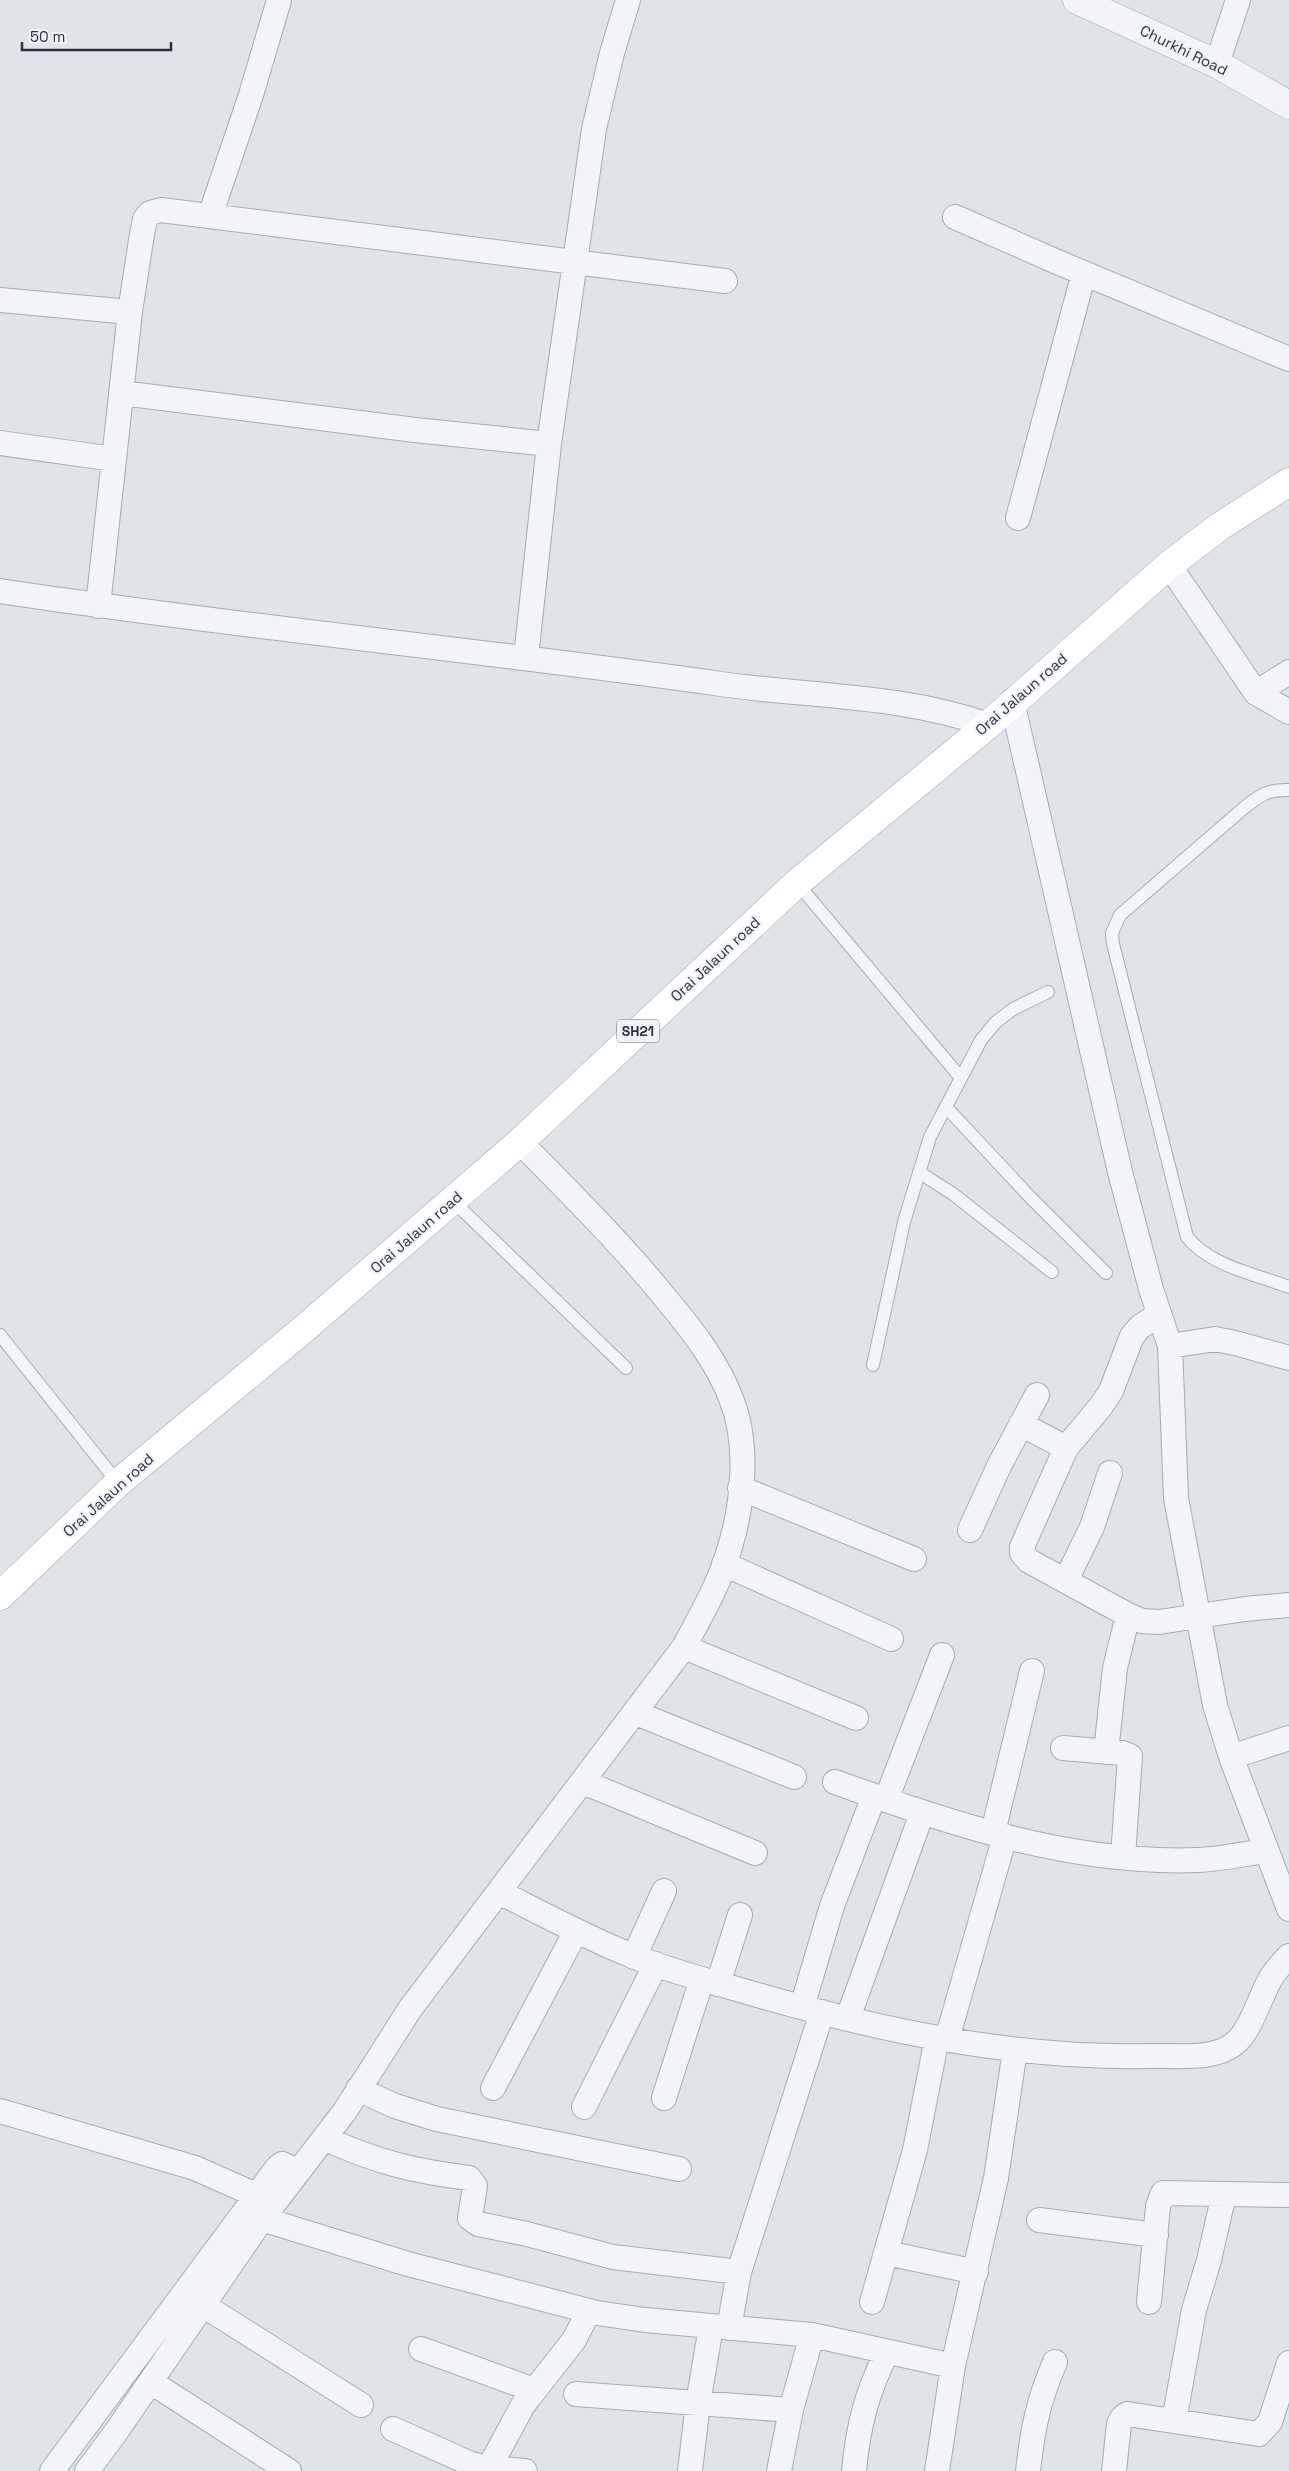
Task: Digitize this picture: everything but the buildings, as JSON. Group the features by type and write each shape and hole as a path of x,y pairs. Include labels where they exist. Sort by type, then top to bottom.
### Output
{"main road":[{"name":"Orai Jalaun road","path":"0,1596 118,1483 299,1333 520,1142 797,883 988,725 1012,701 1169,565 1219,527 1289,482"}],"street":[{"path":"210,216 251,94 279,0"},
{"path":"526,657 549,444 594,129 612,53 628,0"},
{"name":"Churkhi Road","path":"1078,0 1113,8 1289,105"},
{"path":"1217,64 1238,0"},
{"path":"98,606 130,312 142,234 145,220 150,213 161,210 725,281"},
{"path":"955,217 1289,359"},
{"path":"1018,518 1084,273"},
{"path":"0,300 130,312"},
{"path":"122,393 414,430 549,444"},
{"path":"0,443 114,460"},
{"path":"1169,565 1256,693 1289,712"},
{"path":"0,591 98,606 526,657 748,688 925,706 988,725"},
{"path":"1256,693 1289,672"},
{"path":"1012,701 1117,1162 1159,1314 1170,1346 1176,1498 1215,1705 1231,1757 1288,1905"},
{"path":"87,2471 151,2382 262,2219 291,2168 324,2138 410,2009 636,1713 684,1647 716,1586 730,1547 740,1488 741,1443 733,1403 717,1368 687,1323 637,1263 520,1142"},
{"path":"1159,1314 1140,1327 1132,1336 1110,1391 1101,1406 1066,1448 1022,1547 1022,1553 1029,1561 1128,1615 1142,1620 1159,1622 1289,1606"},
{"path":"1170,1346 1215,1339 1235,1342 1289,1358"},
{"path":"970,1530 1020,1424 1037,1395"},
{"path":"1020,1424 1066,1448"},
{"path":"1066,1580 1092,1527 1110,1473"},
{"path":"740,1488 914,1559"},
{"path":"724,1564 891,1639"},
{"path":"1106,1752 1115,1668 1128,1615"},
{"path":"684,1647 856,1718"},
{"path":"690,2471 698,2403 739,2272 812,2010 832,1906 942,1655"},
{"path":"872,2302 915,2150 942,2038 999,1834 1032,1671"},
{"path":"636,1713 794,1777"},
{"path":"1231,1757 1289,1738"},
{"path":"1063,1748 1127,1754 1131,1761 1123,1857"},
{"path":"583,1782 755,1853"},
{"path":"835,1782 922,1813 999,1834 1085,1854 1197,1860 1266,1851"},
{"path":"848,2018 922,1813"},
{"path":"584,2107 645,1960 664,1891"},
{"path":"499,1892 576,1931 645,1960 812,2010 942,2038 1015,2050 1076,2055 1199,2055 1219,2052 1234,2044 1243,2034 1272,1976 1289,1956"},
{"path":"664,2098 710,1981 740,1915"},
{"path":"494,2088 576,1931"},
{"path":"937,2471 953,2366 996,2178 1015,2050"},
{"path":"358,2089 395,2106 437,2119 679,2169"},
{"path":"0,2111 195,2168 256,2195"},
{"path":"324,2138 376,2160 397,2166 469,2178 475,2186 470,2218 478,2224 527,2234 613,2257 739,2272"},
{"path":"52,2471 277,2168 291,2168"},
{"path":"1149,2302 1159,2198 1163,2193 1289,2195"},
{"path":"1174,2421 1194,2310 1209,2260 1224,2194"},
{"path":"262,2219 408,2264 589,2311 645,2320 812,2335 953,2366"},
{"path":"1039,2220 1156,2235"},
{"path":"887,2253 976,2272"},
{"path":"203,2305 361,2406"},
{"path":"489,2468 507,2431 534,2390 574,2340 589,2311"},
{"path":"779,2471 791,2410 812,2335"},
{"path":"421,2349 534,2390"},
{"path":"854,2471 862,2412 871,2383 887,2352"},
{"path":"1028,2471 1035,2416 1040,2398 1055,2362"},
{"path":"1114,2471 1119,2424 1122,2418 1133,2414 1259,2434 1270,2422 1287,2374"},
{"path":"151,2382 290,2471"},
{"path":"576,2394 791,2410"},
{"path":"393,2428 451,2464 525,2471"}],"lane":[{"path":"1289,790 1275,789 1264,792 1245,807 1120,915 1112,933 1124,992 1187,1237 1196,1248 1209,1257 1289,1287"},
{"path":"797,883 961,1078"},
{"path":"873,1365 904,1222 930,1137 981,1040 996,1022 1013,1008 1048,992"},
{"path":"946,1108 1030,1197 1106,1273"},
{"path":"919,1172 953,1194 1052,1272"},
{"path":"453,1200 527,1274 626,1368"},
{"path":"0,1335 118,1483"}]}
